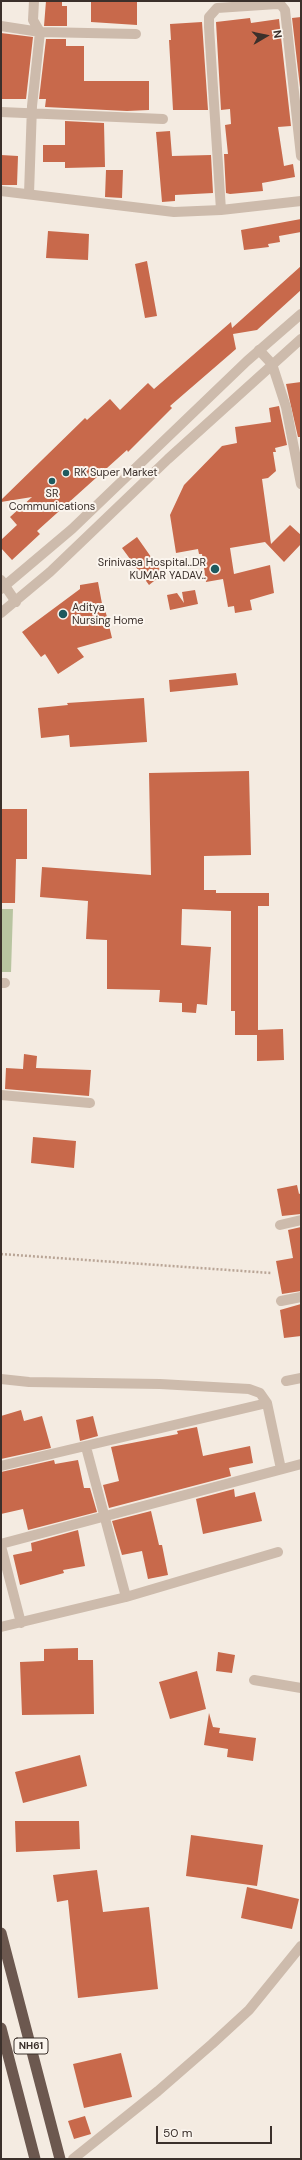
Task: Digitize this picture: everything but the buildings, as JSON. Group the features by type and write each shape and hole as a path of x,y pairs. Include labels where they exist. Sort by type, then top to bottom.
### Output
{"highway":[{"name":"NH61","path":"1,1933 60,2159"},
{"name":"NH61","path":"1,2028 35,2159"}],"street":[{"path":"28,194 32,115 40,32 33,20 34,1"},
{"path":"221,210 209,27 209,17 217,8 277,4 281,5 285,10 301,156"},
{"path":"1,26 40,32 136,34"},
{"path":"1,112 32,115 163,119"},
{"path":"1,191 167,212 221,210 301,201"},
{"path":"16,602 2,585 72,529 259,350 301,314"},
{"path":"1,613 50,572 168,459 301,339"},
{"path":"259,350 272,364 286,407 301,484"},
{"path":"1,1095 90,1103"},
{"path":"280,1225 301,1220"},
{"path":"281,1301 301,1297"},
{"path":"286,1381 301,1378"},
{"path":"1,1379 29,1382 160,1384 250,1389 260,1393 267,1403 281,1469"},
{"path":"1,1466 267,1403"},
{"path":"86,1447 126,1597"},
{"path":"20,1623 1,1545 301,1464"},
{"path":"1,1627 126,1597 278,1552"},
{"path":"254,1680 301,1688"},
{"path":"73,2159 158,2091 249,2010 301,1946"}],"path":[{"path":"1,1254 271,1273"}],"green space":[{"path":"1,909 13,909 11,972 1,972"}],"place":[{"name":"RK Super Market","path":"66,473"},
{"name":"SR Communications","path":"52,481"},
{"name":"Srinivasa Hospital..DR KUMAR YADAV..","path":"215,569"},
{"name":"Aditya Nursing Home","path":"63,614"}]}
